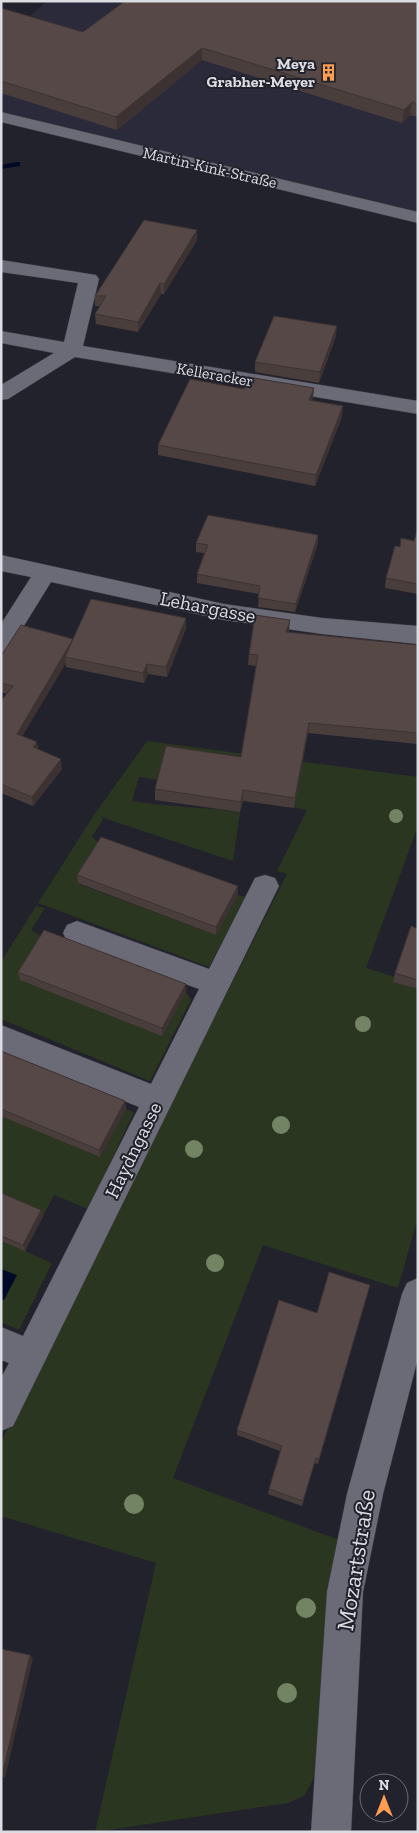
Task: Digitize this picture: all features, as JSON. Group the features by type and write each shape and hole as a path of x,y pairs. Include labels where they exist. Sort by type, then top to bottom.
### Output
{"street":[{"name":"Martin-Kink-Straße","path":"1,117 418,218"},
{"path":"1,266 90,279 72,350 1,394"},
{"name":"Kelleracker","path":"1,337 418,408"},
{"name":"Lehargasse","path":"1,563 224,612 322,626 418,635"},
{"path":"1,644 44,572"},
{"name":"Haydngasse","path":"1,1414 265,886"},
{"path":"77,933 216,983"},
{"path":"1,1038 157,1100"},
{"name":"Mozartstraße","path":"331,1832 345,1592 365,1494 418,1294"},
{"path":"1,1344 30,1356"}],"shaded area":[{"path":"47,1 418,1 418,218 1,117 1,10 27,19"}],"green space":[{"path":"147,741 418,777 418,826 366,968 418,984 418,1217 398,1288 263,1245 173,1478 339,1540 315,1776 305,1795 288,1803 95,1832 156,1563 1,1516 1,1442 287,874 277,871 307,810 139,777 132,801 240,812 233,861 101,817 103,819 92,837 101,845 79,884 216,935 238,895 245,897 209,967 38,903 94,815"},
{"path":"36,906 45,908 31,930 45,938 162,1036 186,992 191,1000 150,1081 1,1019 1,962"},
{"path":"126,1109 134,1112 88,1209 54,1195 25,1251 52,1263 19,1330 1,1322 1,1115 100,1157"}],"water":[{"path":"1,1269 17,1275 4,1300 1,1299"}],"building":[{"path":"125,1 418,1 418,104 412,102 404,110 202,48 116,117 1,81 1,8 83,32"},
{"path":"144,220 197,230 164,284 160,283 138,322 95,314 106,296 95,296"},
{"path":"274,316 337,326 320,372 255,362"},
{"path":"248,377 314,388 309,400 343,406 316,475 158,445 190,379 244,389"},
{"path":"208,515 318,535 296,604 258,598 260,586 197,574 208,545 196,543"},
{"path":"417,530 418,584 386,578 395,546 400,547 401,538 414,541"},
{"path":"91,599 186,618 166,667 147,664 143,673 65,657"},
{"path":"255,615 290,620 286,632 418,645 418,733 309,723 295,798 243,790 241,802 155,789 166,746 241,757 258,655 249,654"},
{"path":"21,625 73,639 17,734 37,742 33,747 61,759 32,797 1,784 1,701 13,686 1,683 1,656"},
{"path":"101,837 238,886 216,927 77,875"},
{"path":"411,926 418,929 418,980 395,973"},
{"path":"44,930 186,984 162,1028 18,972"},
{"path":"1,1051 125,1101 99,1150 1,1109"},
{"path":"1,1193 41,1210 23,1245 1,1236"},
{"path":"329,1272 370,1285 319,1459 316,1458 303,1501 269,1489 282,1446 237,1430 279,1300 317,1313"},
{"path":"1,1649 30,1655 2,1776 1,1776"}],"waterway":[{"path":"1,167 17,164"}],"place":[{"name":"Meya Grabher-Meyer","path":"329,72"}]}
